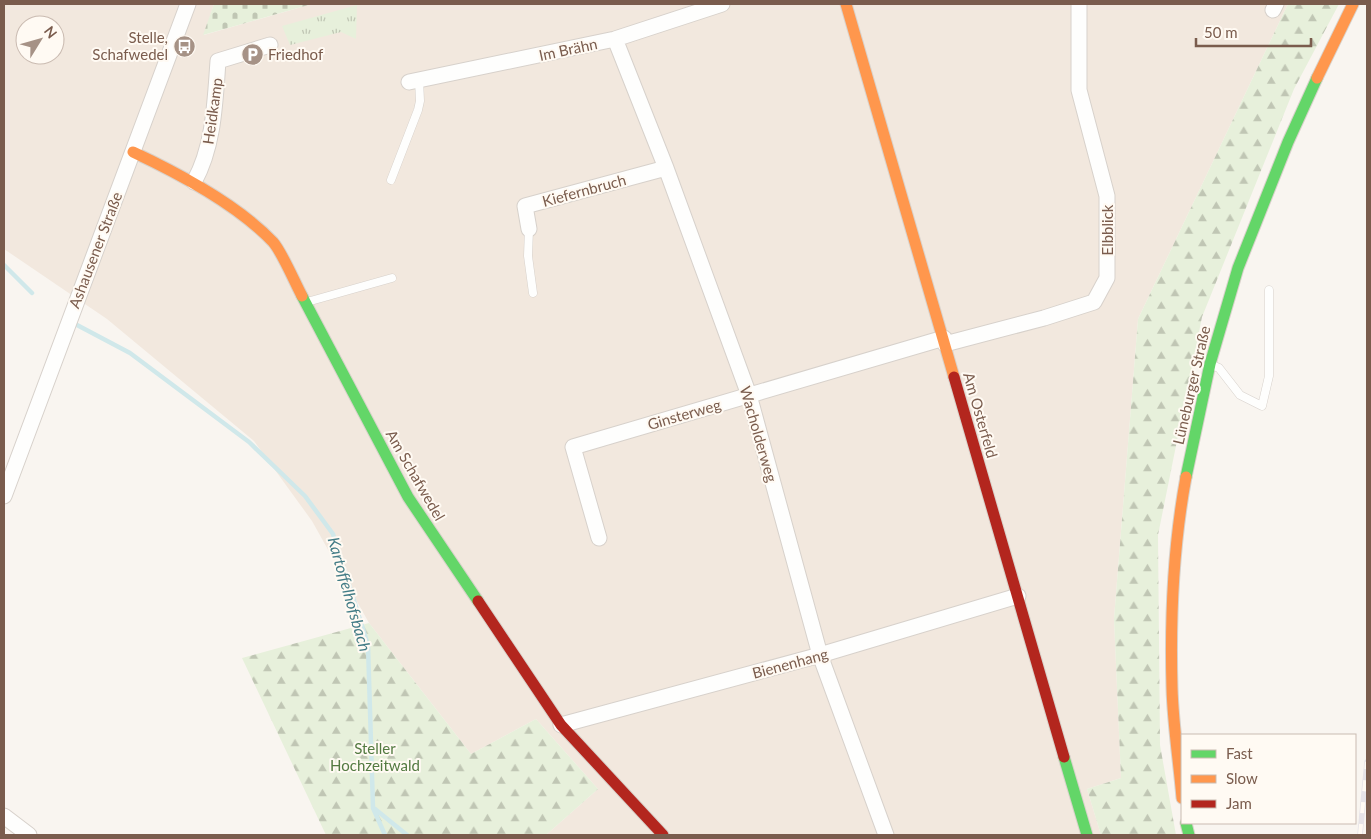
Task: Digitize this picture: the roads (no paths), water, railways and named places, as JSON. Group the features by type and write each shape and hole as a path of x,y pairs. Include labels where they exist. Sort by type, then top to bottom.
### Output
{"street":[{"name":"Ashausener Straße","path":"4,496 92,256 134,152 188,4"},
{"name":"Im Brähn","path":"414,81 615,39 722,4"},
{"name":"Am Osterfeld","path":"846,4 1087,835"},
{"name":"Elbblick","path":"944,341 1044,318 1094,302 1107,278 1107,196 1079,90 1079,4"},
{"name":"Lüneburger Straße","path":"1181,787 1172,690 1172,586 1180,509 1210,364 1238,268 1288,142 1353,4"},
{"name":"Wacholderweg","path":"615,39 666,168 749,395 820,655 886,835"},
{"name":"Heidkamp","path":"194,182 200,172 209,143 218,61 270,45"},
{"name":"Am Schafwedel","path":"134,152 162,164 194,182 247,218 274,243 408,497 561,724 663,835"},
{"name":"Kiefernbruch","path":"529,229 525,206 666,168"},
{"name":"Ginsterweg","path":"599,538 573,447 749,395 944,341"},
{"name":"Bienenhang","path":"561,724 820,655 1018,596"},
{"path":"4,816 29,835"}],"lane":[{"path":"391,180 418,110 420,101 414,81"},
{"path":"529,229 528,256 532,293"},
{"path":"305,302 392,278"},
{"path":"1210,364 1219,368 1240,395 1262,406 1269,376 1269,290"}],"waterway":[{"name":"Kartoffelhofsbach","path":"4,265 32,293"},
{"name":"Kartoffelhofsbach","path":"77,325 130,353 249,442 305,496 333,534 368,645 373,808 385,835"},
{"path":"375,809 407,835"}],"railway":[{"path":"1360,835 1367,762"}],"place":[{"name":"Stelle, Schafwedel","path":"184,46"},
{"name":"Friedhof","path":"252,54"}],"park label":[{"name":"Steller Hochzeitwald","path":"375,756"}]}
